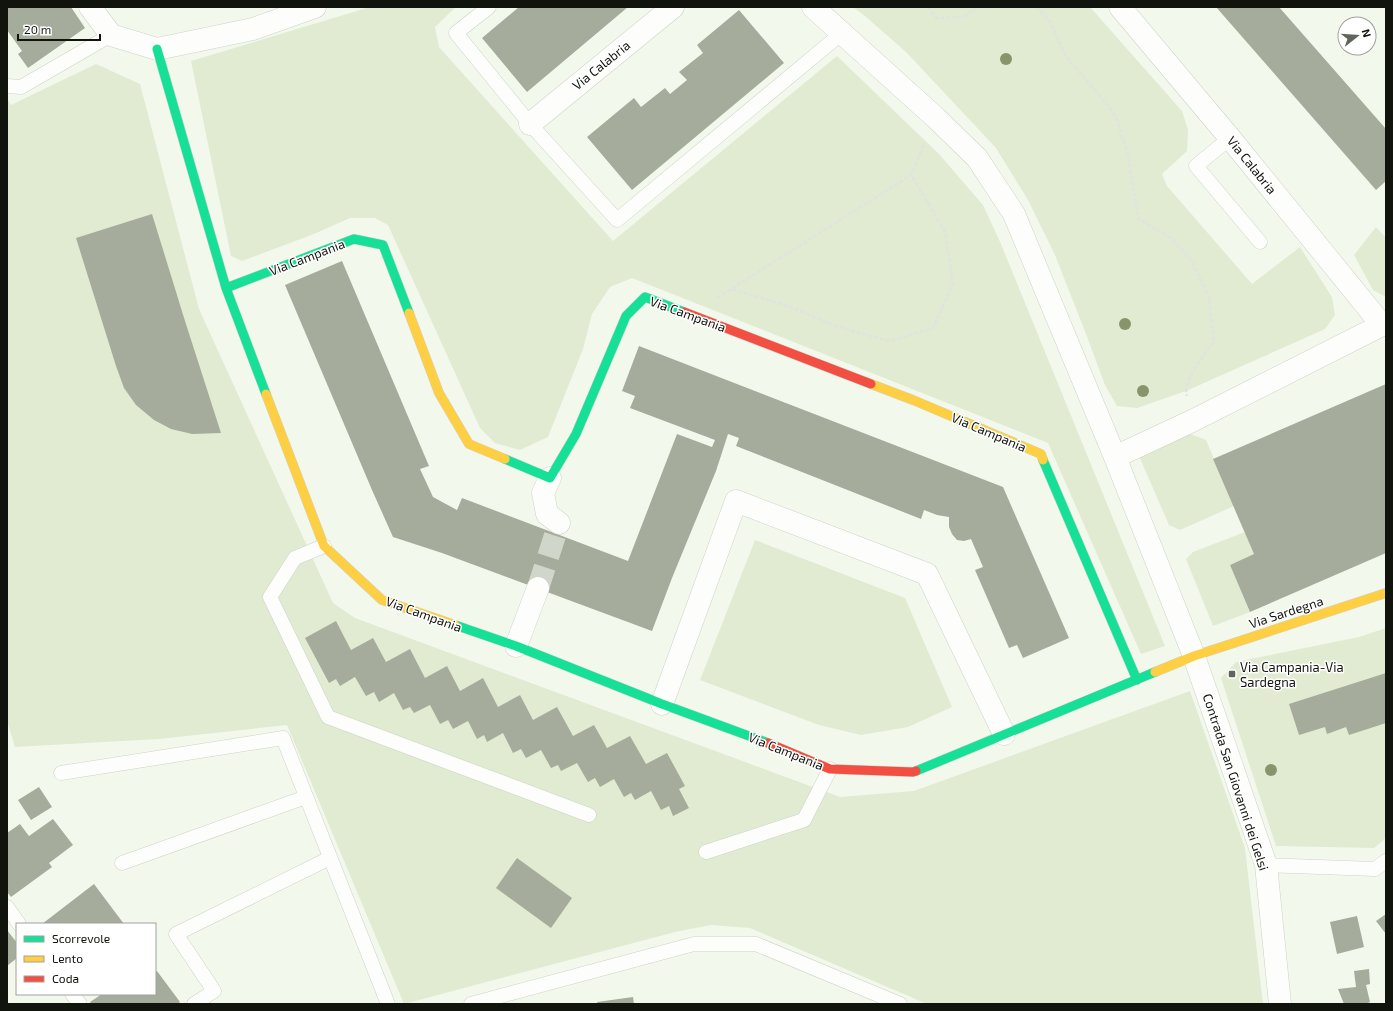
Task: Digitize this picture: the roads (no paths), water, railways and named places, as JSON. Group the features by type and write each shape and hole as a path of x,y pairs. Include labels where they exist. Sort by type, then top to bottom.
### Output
{"street":[{"path":"90,7 111,35 157,49 253,29 315,7"},
{"name":"Via Calabria","path":"530,124 673,7"},
{"path":"813,7 936,118 977,158 1014,214 1115,457 1194,656"},
{"name":"Via Calabria","path":"1115,457 1194,420 1384,325 1120,7"},
{"name":"Via Campania","path":"157,49 226,288 324,546 382,600 516,646 662,704 780,748 830,769 914,772 1194,656"},
{"name":"Via Campania","path":"226,288 354,239 383,245 439,393 469,444 550,478 576,434 626,316 645,297 913,400 1041,454 1138,680"},
{"path":"550,478 543,493 547,514 559,523"},
{"path":"662,704 736,501 927,574 1004,734"},
{"path":"516,646 538,588"},
{"name":"Via Sardegna","path":"1194,656 1386,593"},
{"name":"Contrada San Giovanni dei Gelsi","path":"1194,656 1266,865 1280,1004"}],"lane":[{"path":"489,7 456,33 530,124 617,220 842,33"},
{"path":"7,86 21,87 111,35"},
{"path":"1230,138 1196,166 1260,242"},
{"path":"324,546 295,558 270,597 328,717 589,815"},
{"path":"61,773 283,738 388,1004"},
{"path":"706,852 804,820 830,769"},
{"path":"122,863 306,797"},
{"path":"194,1004 214,991 176,934 330,858"},
{"path":"1266,865 1376,869 1386,861"},
{"path":"7,907 18,923"},
{"path":"471,1004 694,944 756,944 900,1004"},
{"path":"73,995 80,1004"}],"tunnel":[{"path":"538,588 559,523"}],"place":[{"name":"Via Campania-Via Sardegna","path":"1232,674"}]}
